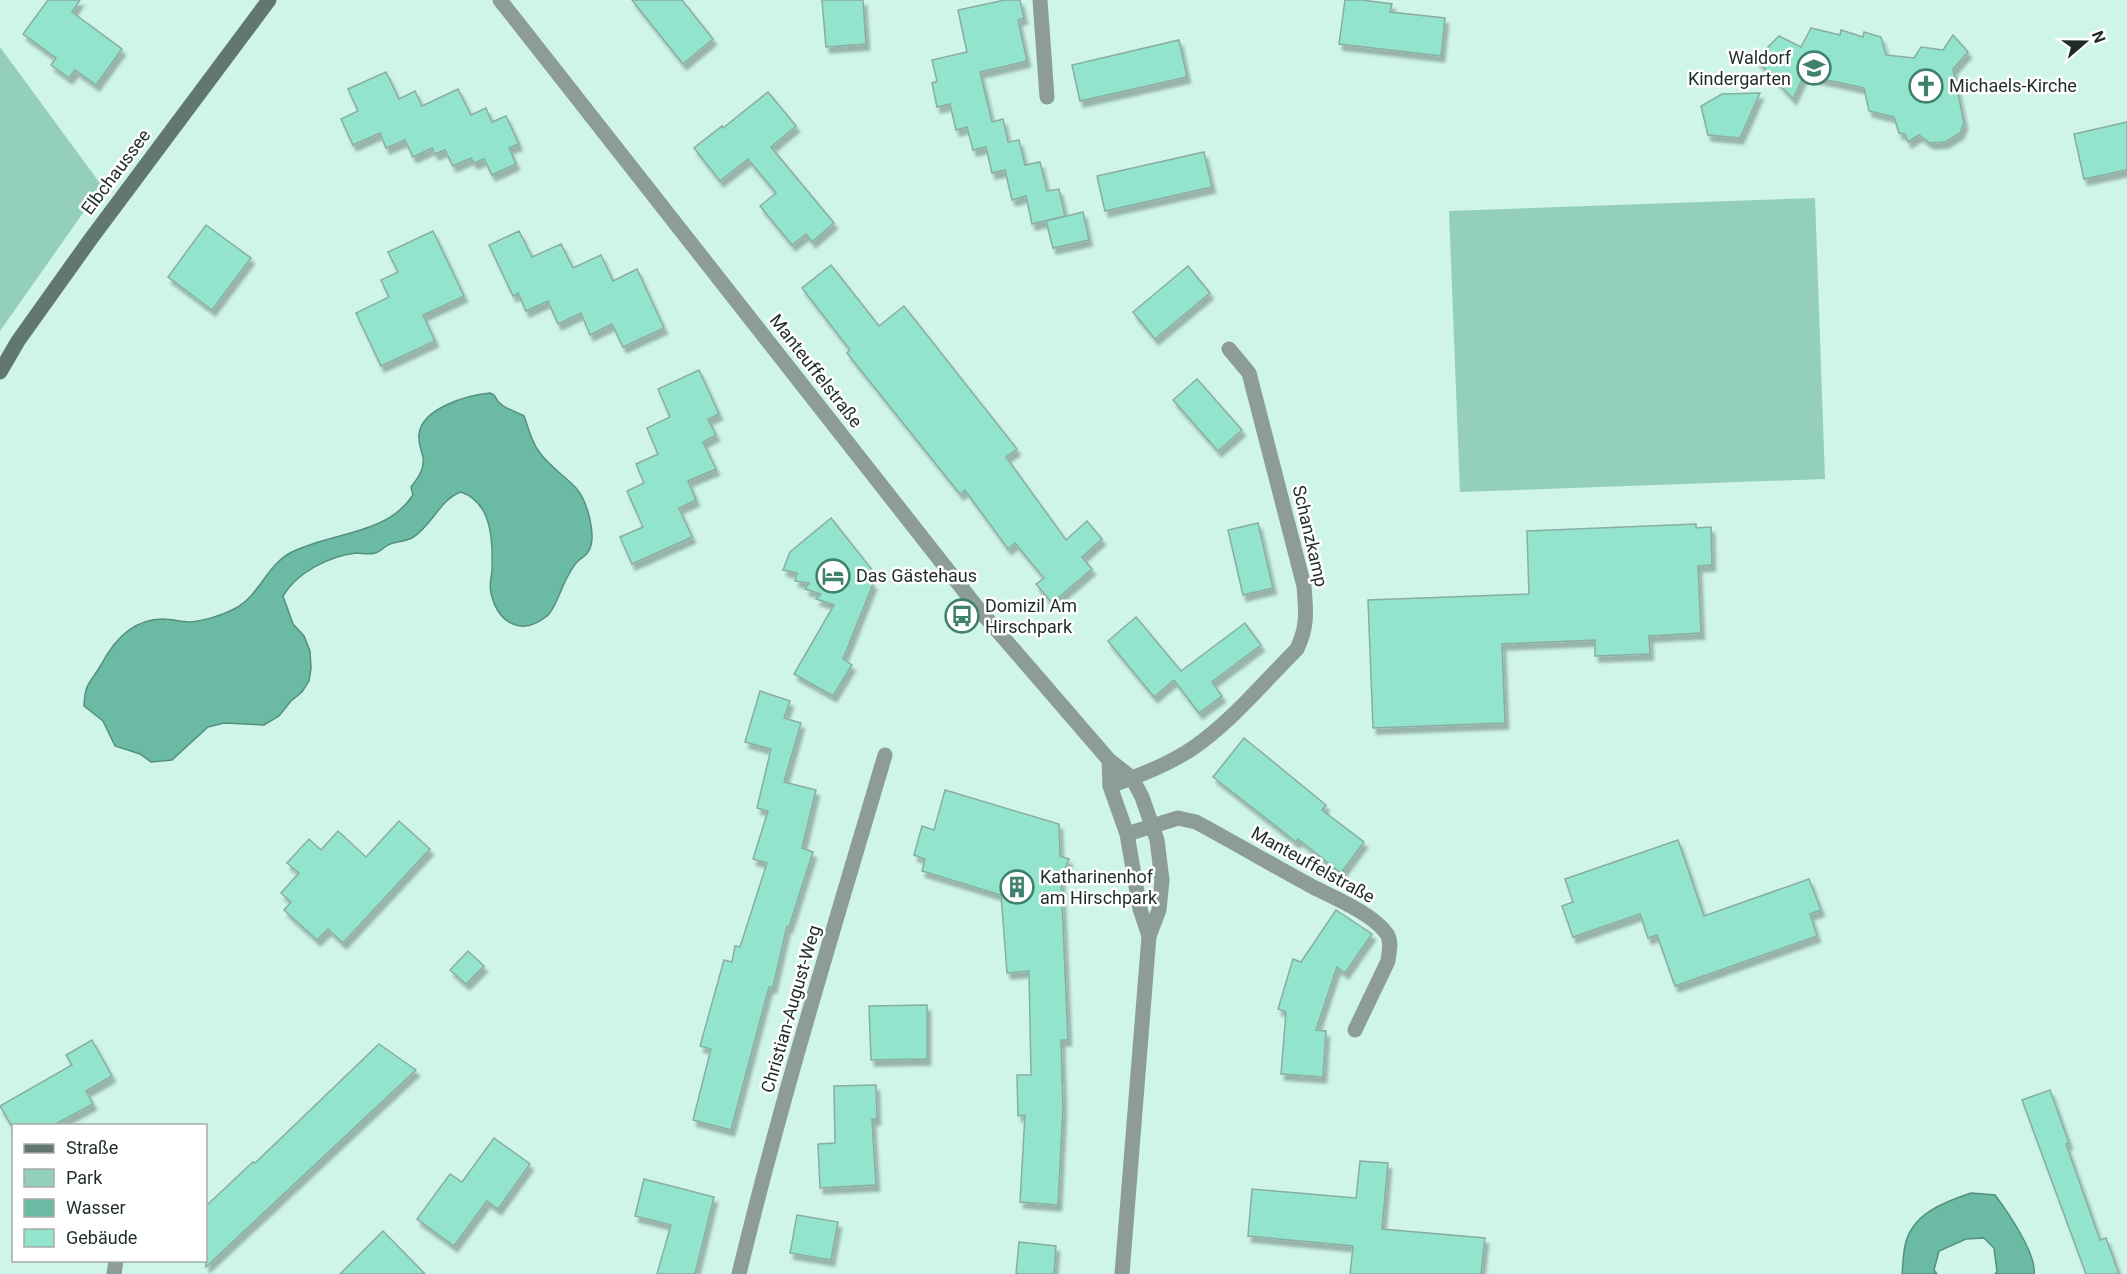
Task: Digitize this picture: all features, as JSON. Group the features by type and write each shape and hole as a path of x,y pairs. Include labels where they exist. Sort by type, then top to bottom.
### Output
{"main road":[{"name":"Elbchaussee","path":"0,372 18,341 90,240 269,0"}],"street":[{"name":"Manteuffelstraße","path":"500,0 976,606 1109,760 1132,778 1153,824 1161,860 1162,880 1159,910 1149,936 1122,1274"},
{"path":"1040,0 1047,97"},
{"name":"Schanzkamp","path":"1110,786 1173,760 1217,729 1297,650 1304,634 1307,618 1304,586 1249,373 1229,349"},
{"name":"Christian-August-Weg","path":"739,1274 796,1058 885,755"},
{"name":"Manteuffelstraße","path":"1109,760 1110,786 1127,834 1140,909 1149,936"},
{"name":"Manteuffelstraße","path":"1127,834 1178,818 1196,822 1341,900 1370,919 1385,932 1389,938 1390,949 1388,961 1355,1030"}],"green space":[{"path":"0,47 102,186 0,331"},
{"path":"1815,198 1825,479 1460,492 1449,211"}],"water":[{"path":"490,393 503,406 524,416 537,449 548,463 576,488 584,501 590,519 591,546 573,567 547,616 537,622 520,626 512,624 499,612 490,590 492,548 489,525 479,505 472,497 461,492 447,500 425,527 412,538 390,544 375,553 356,553 325,562 305,573 289,587 283,596 293,624 304,636 310,651 311,668 309,681 302,692 279,716 264,725 224,723 208,727 172,760 151,762 140,754 115,746 103,721 84,706 89,684 118,639 134,627 152,620 190,622 229,611 243,603 276,565 292,552 308,545 358,531 389,518 413,495 411,487 423,465 419,434 428,417 447,404"},
{"path":"1971,1193 1995,1195 2026,1244 2034,1266 2034,1274 1995,1274 1997,1272 1994,1248 1984,1238 1966,1239 1939,1251 1934,1270 1937,1274 1902,1274 1905,1246 1914,1225 1940,1205"}],"building":[{"path":"48,0 80,0 72,12 122,49 96,85 75,70 69,78 51,65 56,58 23,34"},
{"path":"632,0 682,0 713,39 683,64"},
{"path":"822,0 863,0 866,44 826,47"},
{"path":"1005,0 1020,0 1024,18 1018,20 1027,61 980,72 992,122 1003,119 1008,142 1019,140 1025,165 1040,162 1047,191 1059,189 1065,216 1032,224 1026,196 1012,200 1005,170 992,173 986,147 973,150 967,127 956,130 950,104 937,107 932,83 937,81 932,60 967,52 958,10"},
{"path":"1345,0 1392,4 1390,12 1445,18 1441,56 1339,44"},
{"path":"1811,28 1840,35 1841,30 1863,37 1864,32 1881,37 1886,55 1914,58 1921,47 1943,50 1953,35 1968,52 1953,69 1964,123 1960,133 1945,142 1930,143 1919,135 1908,142 1905,134 1899,133 1894,117 1869,111 1864,88 1804,75 1793,99 1756,59 1779,36 1801,47"},
{"path":"1179,40 1187,77 1080,101 1072,65"},
{"path":"386,72 399,99 415,91 422,106 458,89 471,115 486,108 492,122 506,116 519,144 509,148 516,164 492,175 484,159 474,163 471,158 453,166 445,150 435,154 432,148 413,157 405,140 386,148 380,133 353,145 341,119 358,111 348,89"},
{"path":"768,92 796,126 771,147 834,223 812,242 806,234 792,245 760,206 776,193 748,159 720,181 694,148"},
{"path":"1760,93 1740,138 1708,135 1701,106 1722,94"},
{"path":"2127,122 2127,170 2084,179 2074,134"},
{"path":"1204,152 1212,187 1105,211 1097,176"},
{"path":"1083,212 1089,240 1053,248 1046,221"},
{"path":"206,225 251,258 212,310 168,277"},
{"path":"433,231 464,296 423,315 435,341 381,366 356,313 389,297 381,280 398,272 388,252"},
{"path":"519,231 532,257 561,244 573,268 601,255 613,281 637,269 664,328 623,347 612,324 590,335 581,313 558,324 548,301 526,311 518,293 513,296 489,245"},
{"path":"831,265 879,326 904,306 1017,449 1006,457 1066,540 1087,521 1102,539 1082,557 1092,569 1052,603 1036,584 1044,578 1015,543 1008,549 965,490 960,494 847,353 850,350 802,288"},
{"path":"1188,266 1210,293 1155,339 1133,312"},
{"path":"699,370 719,414 708,419 716,435 703,442 716,469 688,481 696,500 679,508 692,537 632,564 620,537 643,527 627,491 644,483 636,464 658,454 647,428 670,417 658,389"},
{"path":"1197,379 1242,430 1218,451 1173,400"},
{"name":"Das Gästehaus","path":"831,518 873,571 869,579 873,584 843,659 852,665 833,696 794,674 834,605 816,599 821,594 805,589 809,583 795,581 797,573 783,570 790,552"},
{"path":"1258,523 1273,588 1243,595 1228,530"},
{"path":"1696,524 1696,528 1711,527 1712,565 1698,566 1701,633 1649,636 1650,654 1595,656 1595,640 1502,644 1505,723 1373,728 1368,600 1529,594 1527,531"},
{"path":"1136,617 1181,671 1245,623 1261,645 1212,682 1222,696 1199,713 1174,680 1154,697 1108,641"},
{"path":"760,691 790,701 784,718 801,723 784,782 816,790 802,848 813,852 789,927 787,926 773,987 769,987 731,1130 693,1120 711,1049 700,1046 724,960 732,962 735,946 740,947 767,863 753,859 768,811 757,808 771,749 745,742"},
{"path":"1244,738 1326,805 1322,810 1364,842 1341,873 1298,839 1296,842 1213,777"},
{"name":"Katharinenhof am Hirschpark","path":"945,790 1059,824 1060,856 1069,859 1061,878 1068,1040 1061,1040 1063,1108 1058,1205 1020,1202 1025,1115 1018,1116 1017,1075 1031,1075 1029,971 1007,973 1001,895 922,871 925,859 914,855 922,826 934,830"},
{"path":"399,821 430,849 343,943 328,929 317,940 284,910 291,902 281,893 299,873 287,863 309,839 321,850 338,831 366,857"},
{"path":"1678,840 1704,916 1809,879 1821,910 1810,914 1817,936 1675,986 1657,935 1648,938 1640,914 1573,937 1562,906 1573,902 1565,879"},
{"path":"1336,910 1372,934 1345,973 1337,967 1316,1030 1326,1031 1323,1077 1281,1074 1286,1012 1278,1009 1293,959 1301,962"},
{"path":"468,951 484,966 466,984 450,970"},
{"path":"927,1005 927,1059 871,1060 869,1006"},
{"path":"92,1040 112,1076 86,1091 93,1104 56,1124 11,1125 0,1106 72,1065 66,1055"},
{"path":"379,1044 416,1070 206,1267 207,1205 253,1162 255,1163"},
{"path":"876,1085 877,1119 872,1119 876,1185 820,1188 818,1144 835,1143 834,1086"},
{"path":"2050,1090 2069,1143 2066,1144 2100,1240 2106,1238 2119,1274 2086,1274 2022,1100"},
{"path":"494,1138 530,1164 498,1209 487,1201 454,1246 417,1219 450,1174 462,1182"},
{"path":"1360,1161 1388,1163 1382,1229 1485,1238 1481,1274 1350,1274 1353,1246 1248,1236 1252,1189 1356,1198"},
{"path":"644,1179 714,1197 695,1274 657,1274 671,1225 635,1216"},
{"path":"797,1215 838,1222 831,1260 790,1253"},
{"path":"383,1231 425,1274 340,1274"},
{"path":"1019,1242 1056,1246 1054,1274 1016,1274"}],"place":[{"name":"Waldorf Kindergarten","path":"1814,68"},
{"name":"Michaels-Kirche","path":"1926,86"},
{"name":"Das Gästehaus","path":"833,576"},
{"name":"Domizil Am Hirschpark","path":"962,616"},
{"name":"Katharinenhof am Hirschpark","path":"1017,887"}]}
